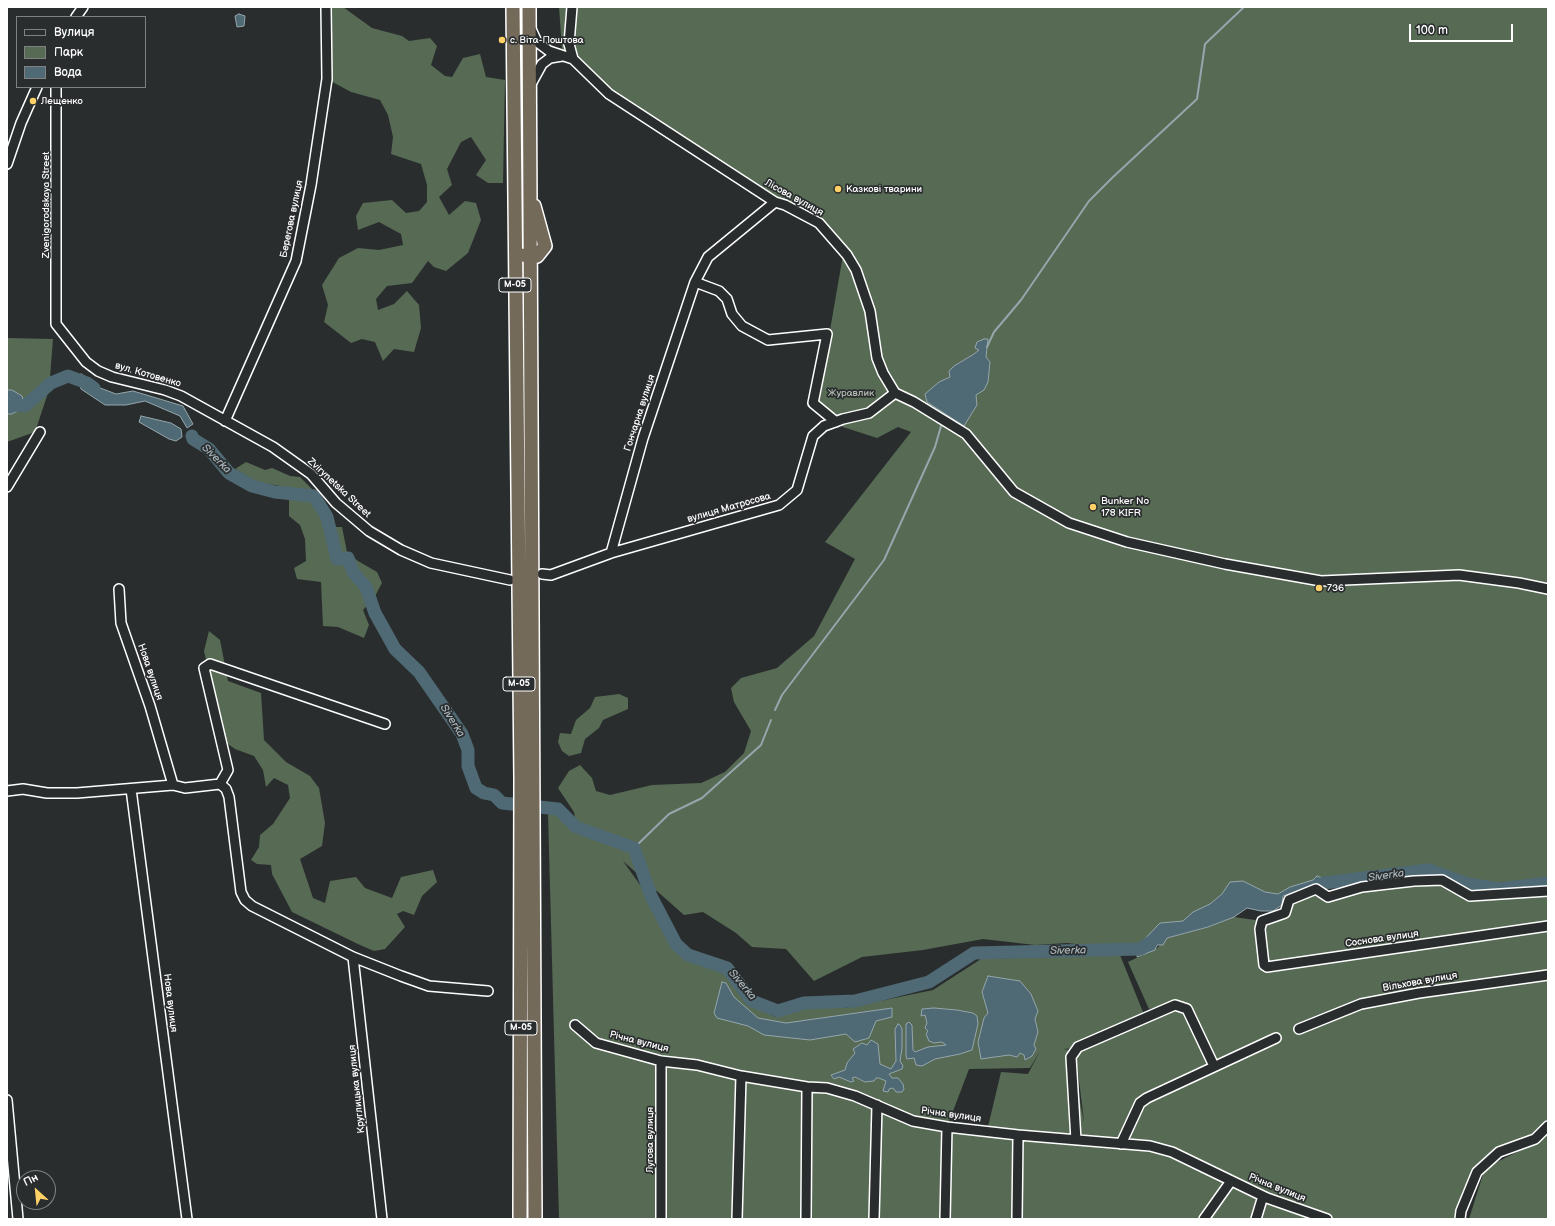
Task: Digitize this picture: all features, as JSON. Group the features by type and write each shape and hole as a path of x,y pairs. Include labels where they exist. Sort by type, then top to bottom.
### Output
{"highway":[{"name":"М-05","path":"513,7 514,199 525,563 532,590 527,778 520,1219"},
{"path":"514,199 519,245 522,253 530,258 537,256 545,246 529,188 529,7"},
{"name":"М-05","path":"527,778 514,585 525,563 530,258"},
{"name":"М-05","path":"527,837 535,1219"}],"street":[{"path":"77,16 83,7"},
{"name":"Берегова вулиця","path":"225,421 296,261 311,185 327,79 326,7"},
{"path":"572,7 569,44 573,59"},
{"name":"Лісова вулиця","path":"530,28 537,42 549,51 573,59 609,94 774,202 785,205 818,223 847,254 856,270 870,311 877,358 882,373 895,393"},
{"path":"528,94 536,72 542,64 550,58 563,56"},
{"path":"7,164 21,123 37,88"},
{"name":"Zvenigorodskaya Street","path":"56,324 57,88"},
{"name":"Гончарна вулиця","path":"611,553 643,438 695,282 708,257 774,202"},
{"path":"695,282 718,291 727,299 732,314 742,326 768,340 827,334 813,403 836,422"},
{"name":"вул. Котовенко","path":"56,324 82,356 98,371 112,377 174,393 225,421"},
{"path":"895,393 914,402 966,434 1014,492 1069,523 1127,542 1225,564 1321,580 1459,574 1548,589"},
{"name":"вулиця Матросова","path":"542,574 550,575 611,553 779,505 797,490 813,436 824,426 869,413 895,393"},
{"name":"Zvirynetska Street","path":"225,421 284,453 311,474 336,503 369,532 400,550 432,563 514,585"},
{"path":"7,487 40,432"},
{"name":"Нова вулиця","path":"119,589 121,623 150,706 173,785"},
{"path":"220,784 228,770 204,668 210,664 385,724"},
{"path":"7,791 23,789 65,793 173,785 185,788 220,784 226,789 229,797 241,892 245,900 252,906 353,957 429,986 488,991"},
{"name":"Нова вулиця","path":"131,789 187,1219"},
{"name":"Соснова вулиця","path":"1548,891 1470,896 1442,880 1414,881 1362,887 1328,897 1316,889 1289,900 1285,913 1262,921 1260,929 1264,965 1268,967 1548,926"},
{"name":"Круглицька вулиця","path":"353,957 382,1219"},
{"name":"Вільхова вулиця","path":"1299,1029 1361,1004 1434,991 1548,975"},
{"path":"1076,1140 1071,1057 1078,1047 1175,1005 1187,1009 1214,1066"},
{"name":"Річна вулиця","path":"575,1025 596,1043 661,1061 697,1065 741,1076 807,1087 827,1088 877,1105 913,1121 947,1127 1018,1135 1150,1146 1172,1152 1263,1196 1314,1217 1326,1219"},
{"path":"1121,1144 1140,1103 1147,1098 1276,1038"},
{"name":"Лугова вулиця","path":"661,1061 661,1219"},
{"path":"737,1219 741,1076"},
{"path":"806,1219 807,1087"},
{"path":"7,1100 18,1219"},
{"path":"874,1219 877,1105"},
{"path":"1460,1219 1461,1211 1477,1172 1499,1152 1535,1139 1548,1126"},
{"path":"945,1219 947,1127"},
{"path":"1017,1219 1018,1135"},
{"path":"1204,1219 1231,1181"},
{"path":"1256,1219 1263,1196"}],"green space":[{"path":"326,7 343,7 372,28 402,36 409,41 430,38 437,46 431,65 445,76 452,77 463,58 480,54 486,77 505,80 503,183 488,183 476,175 486,160 471,137 461,142 447,169 452,185 439,197 449,215 465,201 476,203 481,220 468,253 446,271 434,267 428,261 412,283 387,286 376,299 378,310 394,304 407,291 419,305 421,328 414,352 394,349 383,361 375,342 362,339 351,343 324,322 328,305 322,285 339,258 358,248 379,250 403,245 401,234 379,222 358,230 356,216 363,203 392,200 406,213 419,211 427,202 427,185 421,164 391,154 393,137 388,115 380,100 351,92 327,79"},
{"name":"Журавлик","path":"559,7 1548,7 1548,883 1499,889 1468,884 1428,870 1335,883 1314,883 1289,893 1243,900 1176,930 1142,952 1067,943 1035,945 983,939 923,950 862,957 814,981 786,949 752,947 736,933 703,912 684,915 623,861 643,889 669,941 685,957 723,972 751,1005 775,1017 814,1006 846,1008 933,990 981,959 1120,955 1147,1022 1183,1001 1149,1009 1128,962 1157,948 1167,938 1208,927 1234,917 1262,921 1284,913 1289,900 1316,889 1328,897 1362,887 1442,880 1470,896 1548,891 1548,1126 1535,1139 1499,1152 1477,1171 1460,1219 559,1219 548,813 558,809 576,823 574,812 558,788 569,771 580,765 592,778 596,791 610,795 652,785 701,783 725,772 744,753 751,731 734,702 731,688 741,678 777,668 814,636 855,559 825,542 911,432 898,427 877,438 843,427 817,405 843,255 837,240 613,91 582,60 562,49","holes":["1075,1048 1084,1121 1084,1122 1070,1050 1063,1049","1040,1051 1028,1074 1001,1072 987,1131 947,1127 969,1069 1030,1068"]},
{"path":"7,338 53,339 49,390 35,432 7,442"},
{"path":"246,462 265,470 272,468 290,476 300,477 313,490 327,509 334,527 342,527 347,552 358,561 377,572 382,583 374,598 363,610 369,625 364,638 338,627 323,626 321,582 297,579 294,568 306,561 305,539 300,525 289,516 289,500 280,486 257,482 235,469"},
{"path":"209,631 220,640 228,681 261,693 264,740 286,762 310,776 319,788 325,823 322,846 300,859 313,898 325,903 330,881 356,877 365,888 392,898 401,877 433,870 437,882 422,896 414,915 403,911 397,914 405,927 385,949 374,951 292,912 272,874 271,865 257,864 251,860 259,847 260,835 273,824 290,798 288,785 274,778 266,787 263,770 254,756 235,749 225,742 204,651"},
{"path":"619,694 628,698 628,709 603,720 599,728 585,739 581,753 569,756 562,751 558,742 560,733 571,734 576,720 590,708 595,697"},
{"path":"1548,1133 1548,1219 1469,1219 1485,1168 1537,1142"}],"water":[{"path":"239,14 245,16 244,26 237,27 235,16"},
{"path":"988,339 986,357 990,362 988,382 984,390 976,395 977,405 964,426 927,402 925,394 939,382 950,377 949,371 954,366 979,350 975,348 977,342"},
{"path":"81,374 94,381 95,386 116,394 133,391 183,406 193,424 187,428 180,416 145,401 126,405 105,405 81,389 78,378"},
{"path":"7,390 12,390 22,396 25,406 12,414 7,414"},
{"path":"141,416 171,423 181,429 182,437 176,441 169,439 139,422"},
{"path":"1317,876 1327,880 1343,880 1335,886 1315,885 1283,896 1282,905 1273,911 1261,911 1247,908 1234,917 1208,927 1167,938 1163,945 1157,945 1155,950 1137,957 1138,946 1160,923 1183,921 1193,912 1210,904 1222,894 1230,882 1243,881 1265,892 1278,894 1290,887 1313,880"},
{"path":"988,976 1020,981 1031,994 1038,1011 1035,1019 1038,1032 1034,1045 1036,1049 1032,1056 1025,1060 1024,1055 1020,1053 1017,1057 1009,1055 981,1059 978,1042 984,1018 988,1013 982,992"},
{"path":"722,982 726,983 734,997 758,1018 786,1023 892,1008 892,1017 876,1021 869,1038 855,1042 846,1034 810,1040 764,1035 748,1026 717,1018 714,1013"},
{"path":"934,1008 957,1010 973,1013 977,1016 978,1024 972,1050 935,1059 922,1066 916,1065 914,1058 907,1059 906,1056 906,1024 909,1022 912,1025 913,1050 915,1052 928,1047 946,1045 942,1042 934,1043 929,1041 926,1034 928,1031 925,1028 927,1023 925,1015 921,1016 922,1009"},
{"path":"898,1024 902,1029 900,1061 903,1066 902,1069 889,1074 892,1078 898,1078 903,1084 904,1089 902,1092 896,1092 893,1088 889,1089 888,1092 883,1091 886,1081 879,1078 876,1078 874,1081 865,1082 855,1077 852,1078 854,1081 851,1082 839,1077 834,1079 831,1075 845,1070 847,1063 855,1053 853,1049 862,1043 867,1045 871,1040 878,1044 880,1064 891,1069 896,1061 895,1029"}],"waterway":[{"path":"987,347 994,332 1021,300 1089,201 1197,99 1205,44 1244,7"},
{"name":"Siverka","path":"7,404 25,406 51,383 68,376 87,383 94,388"},
{"path":"775,710 782,695 884,560 935,447 941,426"},
{"name":"Siverka","path":"192,436 193,439 209,449 229,473 252,486 275,492 314,496 327,517 337,559 348,558 353,572 366,587 375,613 395,649 419,672 462,734 468,750 468,766 476,788 484,793 494,795 502,803 558,809 576,827 634,848 651,896 676,944 688,955 727,968 752,1001 778,1011 804,1003 855,1001 929,982 974,953 1140,949 1151,942"},
{"path":"634,848 669,814 702,798 761,745 771,720"},
{"name":"Siverka","path":"1324,883 1428,870 1468,884 1499,889 1548,883"}],"place":[{"name":"с. Віта-Поштова","path":"502,40"},
{"name":"Лещенко","path":"33,101"},
{"name":"Казкові тварини","path":"838,189"},
{"name":"Bunker No 178 KIFR","path":"1093,507"},
{"name":"736","path":"1319,588"}]}
